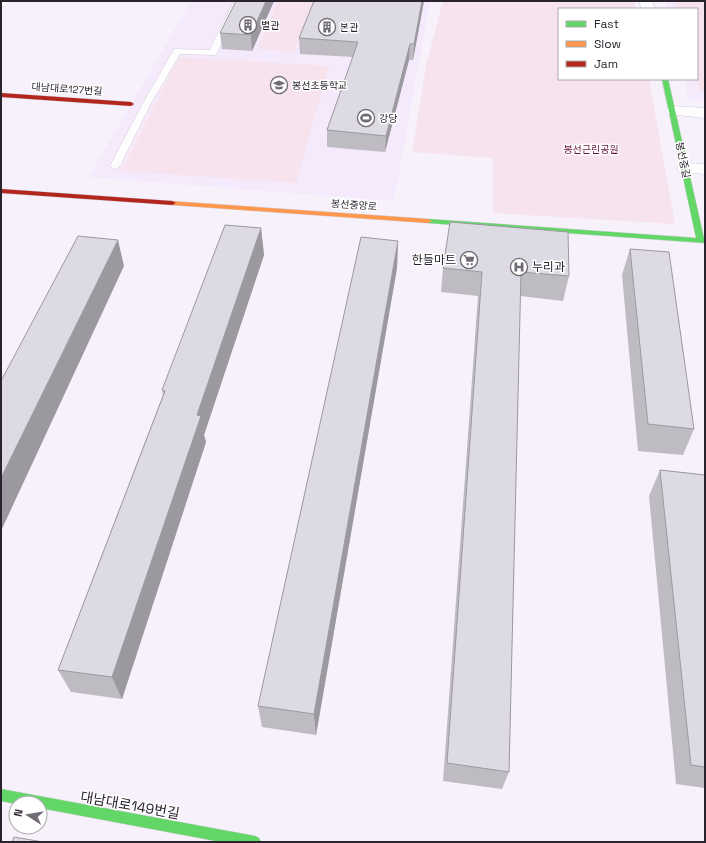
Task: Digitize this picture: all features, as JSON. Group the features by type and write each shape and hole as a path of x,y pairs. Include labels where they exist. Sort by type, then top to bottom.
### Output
{"street":[{"name":"봉선중길","path":"665,80 684,168 703,240"},
{"name":"대남대로127번길","path":"1,95 131,104"},
{"path":"673,111 705,113"},
{"path":"684,168 705,169"},
{"name":"봉선중앙로","path":"1,191 703,240"},
{"name":"대남대로149번길","path":"1,795 254,842"}],"lane":[{"path":"115,166 146,105 177,51 213,53 238,1"},
{"path":"131,104 146,105"}],"shaded area":[{"name":"봉선초등학교","path":"191,1 430,1 394,201 89,177"},
{"path":"665,1 705,1 705,101 689,100 684,80 698,80 698,8 667,8"}],"green space":[{"path":"278,1 315,1 294,52 257,49"},
{"name":"봉선근린공원","path":"443,1 635,1 636,8 558,8 558,80 649,80 675,224 493,213 493,158 412,152 426,66"},
{"path":"675,1 705,1 705,92 700,91 696,80 698,80 698,8 677,8"},
{"path":"179,57 329,66 296,183 121,171"}],"building":[{"path":"236,1 266,1 251,35 220,33"},
{"path":"314,1 422,1 414,44 410,44 386,136 327,130 358,42 299,38"},
{"path":"450,222 568,232 569,276 521,272 509,772 447,763 482,272 443,268"},
{"path":"225,225 261,228 197,415 201,416 112,677 58,670 165,391 162,390"},
{"path":"78,236 118,240 1,478 1,381"},
{"path":"361,237 398,241 314,714 258,706"},
{"path":"630,249 669,252 694,429 648,424"},
{"path":"660,470 705,475 705,767 691,765"},
{"path":"14,837 43,842 12,842"}],"traffic: fast":[{"path":"665,80 700,240"},
{"path":"428,221 705,241"},
{"path":"1,795 255,842"}],"traffic: slow":[{"path":"172,203 428,221"}],"traffic: jam":[{"path":"1,95 131,104"},
{"path":"1,191 172,203"}],"place":[{"name":"별관","path":"248,25"},
{"name":"본관","path":"327,27"},
{"name":"봉선초등학교","path":"279,85"},
{"name":"강당","path":"366,118"},
{"name":"한들마트","path":"469,260"},
{"name":"누리과","path":"519,267"}]}
